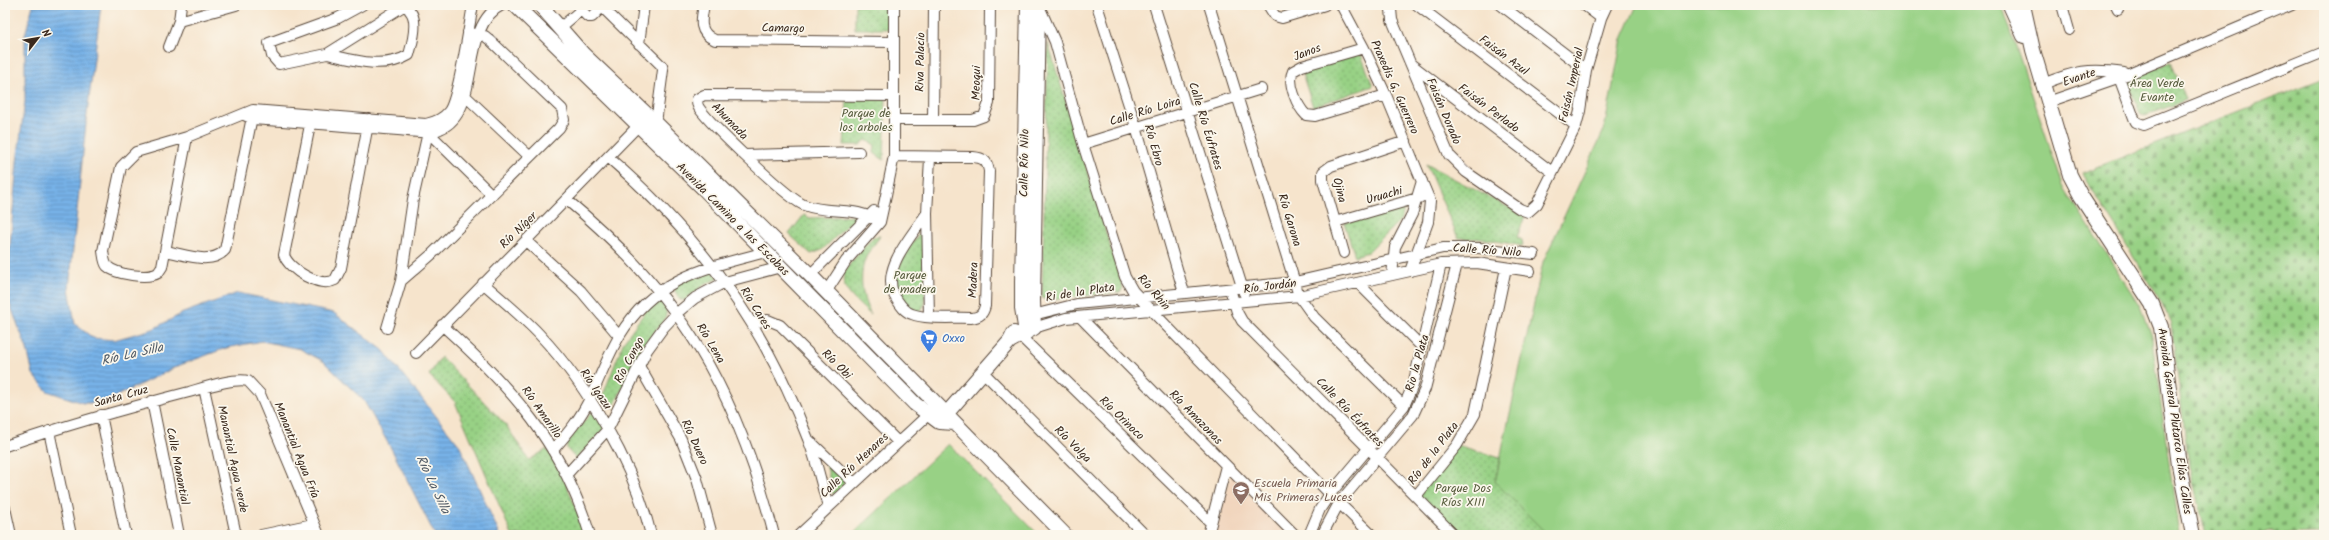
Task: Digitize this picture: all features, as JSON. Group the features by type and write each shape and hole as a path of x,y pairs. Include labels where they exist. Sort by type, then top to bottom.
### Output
{"street":[{"path":"169,47 179,21 181,5"},
{"path":"179,21 236,5"},
{"path":"326,54 366,62 398,62 409,55 414,39 413,17 410,10 404,5 326,54 279,64 272,56 269,43 338,18 362,5"},
{"path":"187,137 166,251 158,273 146,278 112,270 106,265 103,251 121,166 136,152 187,137 250,115 369,123 439,130 450,123 457,115 473,5"},
{"path":"460,91 479,34 489,14 495,8 502,5"},
{"name":"Avenida Camino a las Escobas","path":"515,5 639,125 709,184 810,275 941,416"},
{"name":"Avenida Camino a las Escobas","path":"540,5 583,54 656,123 766,252 1065,535"},
{"path":"639,44 644,5"},
{"name":"Camargo","path":"704,5 702,27 704,33 715,40 893,42"},
{"path":"826,292 846,261 880,222 894,156 894,5"},
{"name":"Riva Palacio","path":"933,120 934,5"},
{"name":"Meoqui","path":"894,120 973,120 981,118 987,112 989,103 990,5"},
{"name":"Calle Río Nilo","path":"1023,330 1022,282 1028,5"},
{"name":"Calle Río Nilo","path":"1023,330 1038,5"},
{"name":"Río Rhin","path":"1038,5 1055,42 1082,144 1124,277 1138,297 1330,494"},
{"name":"Río Ebro","path":"1097,5 1136,127 1184,293"},
{"name":"Calle Río Éufrates","path":"1154,5 1243,288 1246,302"},
{"name":"Río Garona","path":"1209,5 1299,296 1314,316 1404,406"},
{"path":"1268,5 1275,16 1282,18 1325,5"},
{"name":"Praxedis G. Guerrero","path":"1341,5 1364,48 1386,95 1428,195 1430,214 1410,271"},
{"name":"Faisán Dorado","path":"1393,5 1391,9 1392,20 1438,132 1453,161 1520,209 1528,212 1531,210"},
{"name":"Faisán Azul","path":"1417,5 1576,126"},
{"path":"1501,5 1586,70"},
{"path":"1584,5 1601,18"},
{"name":"Faisán Imperial","path":"1531,210 1537,204 1576,126 1580,111 1586,70 1601,18 1607,5"},
{"name":"Avenida General Plutarco Elías Calles","path":"2010,5 2020,28 2033,50"},
{"name":"Avenida General Plutarco Elías Calles","path":"2023,5 2033,50 2074,182 2152,304 2162,326 2179,466 2193,535"},
{"path":"2062,5 2069,30"},
{"path":"2292,5 2122,74 2134,118 2139,124 2144,125 2324,52"},
{"path":"561,28 577,12 581,10 588,17 592,17 601,6 663,70 656,123"},
{"path":"401,281 428,258 492,195 562,124 565,116 563,112 491,40 479,34 468,32"},
{"name":"Janos","path":"1364,48 1302,66 1293,71 1291,79 1299,105 1306,115 1315,116 1386,95"},
{"name":"Faisán Perlado","path":"1411,64 1552,172"},
{"name":"Evante","path":"2043,84 2079,71 2122,74"},
{"name":"Evante","path":"2048,102 2122,74"},
{"name":"Calle Río Loira","path":"1082,144 1261,89"},
{"path":"460,91 529,156"},
{"name":"Ahumada","path":"880,222 869,214 802,204 745,155 699,108 696,102 698,97 894,96"},
{"path":"166,251 210,259 219,257 224,250 250,115"},
{"path":"311,119 284,255 286,262 296,271 327,283 335,280 341,268 369,123"},
{"name":"Río Níger","path":"416,353 639,125"},
{"path":"427,128 492,195"},
{"path":"387,328 401,281 413,199 427,128"},
{"name":"Ojina","path":"1344,253 1323,180 1323,172 1331,166 1406,141"},
{"path":"745,155 859,152"},
{"name":"Madera","path":"894,156 980,158 987,163 989,171 984,310 975,318 929,317"},
{"name":"Río Cares","path":"608,158 657,201 713,265 752,323 781,379 809,440 828,506"},
{"path":"927,213 894,263 890,284 894,296 903,308 912,314 929,317 927,213 930,158"},
{"path":"1392,275 1393,258 1399,238 1417,199 1422,181"},
{"name":"Uruachi","path":"1335,222 1428,195"},
{"name":"Río Lena","path":"567,200 610,237 660,291 677,313 725,394 755,466 774,535"},
{"path":"810,275 869,214 883,204"},
{"path":"526,241 580,291 619,336"},
{"name":"Calle Río Nilo","path":"1393,258 1465,246 1534,254"},
{"name":"Río Congo","path":"553,450 576,422 589,400 619,336 643,306 660,291 689,274 713,265 766,252"},
{"name":"Ri de la Plata","path":"1023,330 1077,304 1295,282 1393,258"},
{"name":"Río Jordán","path":"1023,330 1055,320 1080,316 1234,304 1299,296 1359,284 1441,264 1477,263 1530,271"},
{"name":"Rio la Plata","path":"1309,535 1320,510 1330,494 1404,406 1413,385 1441,264"},
{"name":"Rio la Plata","path":"1322,535 1339,503 1413,415 1419,403 1427,382 1457,264"},
{"name":"Río Congo","path":"567,474 608,429 639,366 655,338 677,313 695,298 725,282 781,267"},
{"name":"Río de la Plata","path":"1416,496 1457,445 1470,424 1479,402 1506,268"},
{"name":"Río Igazu","path":"483,283 541,336 589,400 608,429 640,500 651,535"},
{"path":"1359,284 1422,347"},
{"name":"Calle Río Éufrates","path":"1230,289 1234,304 1242,321 1368,450 1454,535"},
{"name":"Río Amazonas","path":"1080,316 1295,535"},
{"name":"Río Obi","path":"752,323 768,320 780,325 897,441"},
{"name":"Río Amarillo","path":"442,325 502,381 532,418 567,474 590,535"},
{"path":"941,416 1023,330"},
{"name":"Río Orinoco","path":"1023,330 1211,523"},
{"name":"Río Duero","path":"639,366 681,439 698,479 712,535"},
{"name":"Río Volga","path":"983,372 1145,535"},
{"name":"Santa Cruz","path":"5,446 101,415 204,388 245,380"},
{"name":"Manantial Agua Fría","path":"245,380 252,384 260,394 313,524 319,535"},
{"name":"Manantial Agua verde","path":"204,388 236,535"},
{"name":"Calle Manantial","path":"152,402 179,535"},
{"path":"101,415 126,535"},
{"name":"Calle Río Henares","path":"799,535 897,441 941,416"},
{"path":"49,431 71,535"},
{"path":"809,440 854,482"},
{"path":"1208,535 1226,466"},
{"path":"1339,503 1372,535"},
{"path":"5,508 11,535"},
{"path":"260,535 313,524"}],"shaded area":[{"name":"Escuela Primaria Mis Primeras Luces","path":"1232,474 1287,535 1215,535"}],"green space":[{"path":"855,5 890,5 890,29 855,29"},
{"path":"1637,5 2002,5 2063,186 2140,306 2152,339 2179,535 1548,535 1495,482 1543,262 1604,130 1622,39"},
{"path":"1048,43 1123,288 1120,292 1047,300 1042,298"},
{"path":"1360,52 1373,86 1313,107 1302,73"},
{"name":"Área Verde Evante","path":"2171,62 2186,100 2145,116 2140,113 2128,84 2130,78"},
{"path":"2324,78 2324,534 2275,535 2272,530 2258,535 2206,535 2189,465 2171,324 2164,307 2082,173"},
{"name":"Parque de los arboles","path":"886,96 884,160 874,153 875,145 866,140 860,145 844,145 847,100"},
{"path":"1426,164 1525,216 1517,237 1522,240 1523,246 1485,239 1458,238"},
{"path":"1404,207 1402,218 1368,252 1355,256 1344,223"},
{"path":"804,215 810,218 857,216 822,250 811,254 789,234"},
{"name":"Parque de madera","path":"922,229 925,233 925,304 920,312 911,309 896,292 895,275 906,253"},
{"path":"880,236 867,254 862,271 863,294 871,315 848,292 844,284 844,276 853,260 873,237"},
{"path":"711,269 719,278 705,284 685,300 680,300 674,289 677,283"},
{"path":"653,301 662,301 667,309 665,319 643,346 613,408 603,395 624,341"},
{"path":"441,357 505,424 529,460 547,449 563,476 587,535 512,535 455,402 429,375"},
{"path":"593,411 605,429 576,459 567,449 567,442"},
{"path":"948,444 1039,535 852,535"},
{"name":"Parque Dos Ríos XIII","path":"1457,445 1500,458 1495,482 1548,535 1454,535 1416,496"},
{"path":"825,458 848,480 833,495"}],"water":[{"name":"Río La Silla","path":"33,5 101,5 87,114 69,288 75,324 93,338 114,340 153,329 183,313 238,293 334,313 383,350 460,446 500,535 435,535 392,450 364,401 323,361 300,349 262,341 226,348 180,365 102,403 83,403 47,391 33,374 27,349 6,294 17,162 25,101 25,35"}],"place":[{"name":"Oxxo","path":"929,353"},
{"name":"Escuela Primaria Mis Primeras Luces","path":"1241,505"}]}
